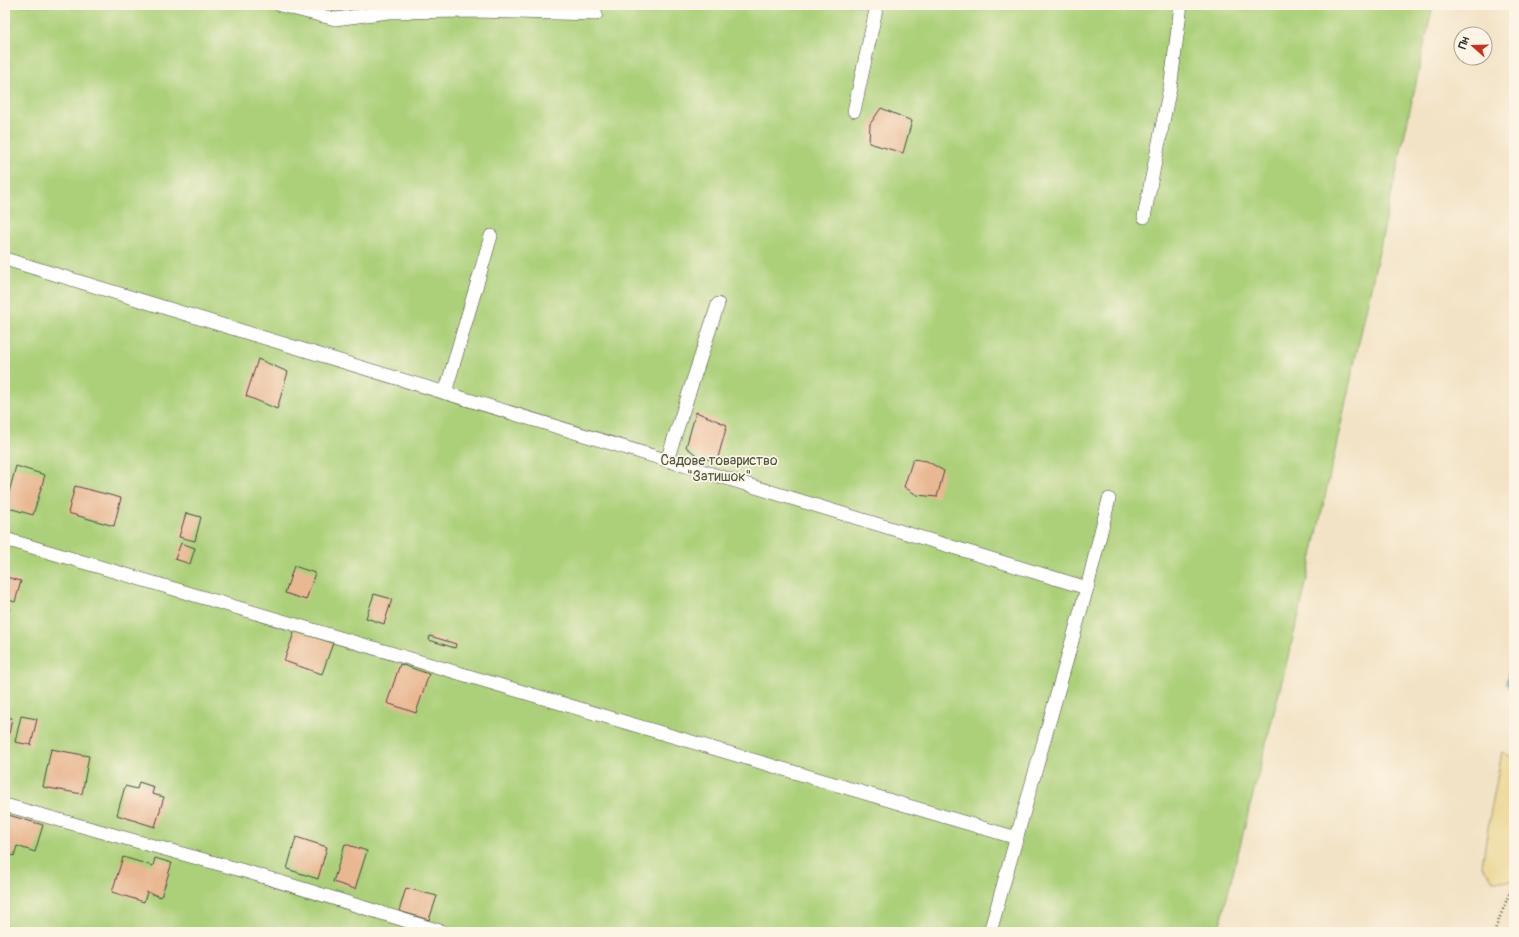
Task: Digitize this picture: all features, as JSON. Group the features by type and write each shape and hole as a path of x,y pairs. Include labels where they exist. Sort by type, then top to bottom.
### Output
{"lane":[{"path":"280,5 335,19 389,12 473,11 596,14"},
{"path":"854,111 877,5"},
{"path":"1144,218 1171,82 1181,5"},
{"path":"445,392 491,236"},
{"path":"5,259 1087,588"},
{"path":"667,460 718,304"},
{"path":"990,932 1087,588 1109,499"},
{"path":"5,539 1017,838"},
{"path":"5,805 248,872 443,932"}],"path":[{"path":"1494,932 1511,889"}],"green space":[{"name":"Садове товариство \"Затишок\"","path":"5,5 1433,5 1301,606 1218,932 5,932"}],"sand":[{"path":"1502,752 1514,759 1514,881 1494,881 1482,866"}],"water":[{"path":"1514,661 1514,695 1506,683 1511,662"}],"building":[{"path":"881,108 912,121 903,153 869,143 870,124"},
{"path":"258,359 288,372 277,409 246,396"},
{"path":"696,412 727,425 717,461 699,457 686,447"},
{"path":"913,459 927,461 944,471 937,497 917,495 904,487"},
{"path":"16,466 45,475 33,515 5,507"},
{"path":"75,486 121,498 114,526 68,513"},
{"path":"186,513 201,517 195,541 179,537"},
{"path":"181,543 195,548 190,564 175,559"},
{"path":"294,566 315,573 306,600 285,593"},
{"path":"6,577 21,581 15,602 5,599"},
{"path":"374,594 392,599 384,624 366,618"},
{"path":"5,607 10,608 5,625"},
{"path":"295,630 333,643 322,674 284,661"},
{"path":"430,636 456,644 455,648 429,640"},
{"path":"400,664 429,674 416,713 387,703"},
{"path":"21,716 37,719 31,745 15,742"},
{"path":"5,717 12,718 7,745 5,744"},
{"path":"51,749 89,756 82,794 43,787"},
{"path":"139,782 154,787 152,794 164,797 155,827 117,815 125,786 137,789"},
{"path":"5,814 43,825 35,852 17,846 14,856 5,853"},
{"path":"296,837 327,847 318,879 287,869"},
{"path":"345,844 367,851 355,889 333,882"},
{"path":"123,857 153,866 155,858 172,863 161,897 147,892 144,902 112,892"},
{"path":"406,888 437,896 429,920 399,911"}]}
